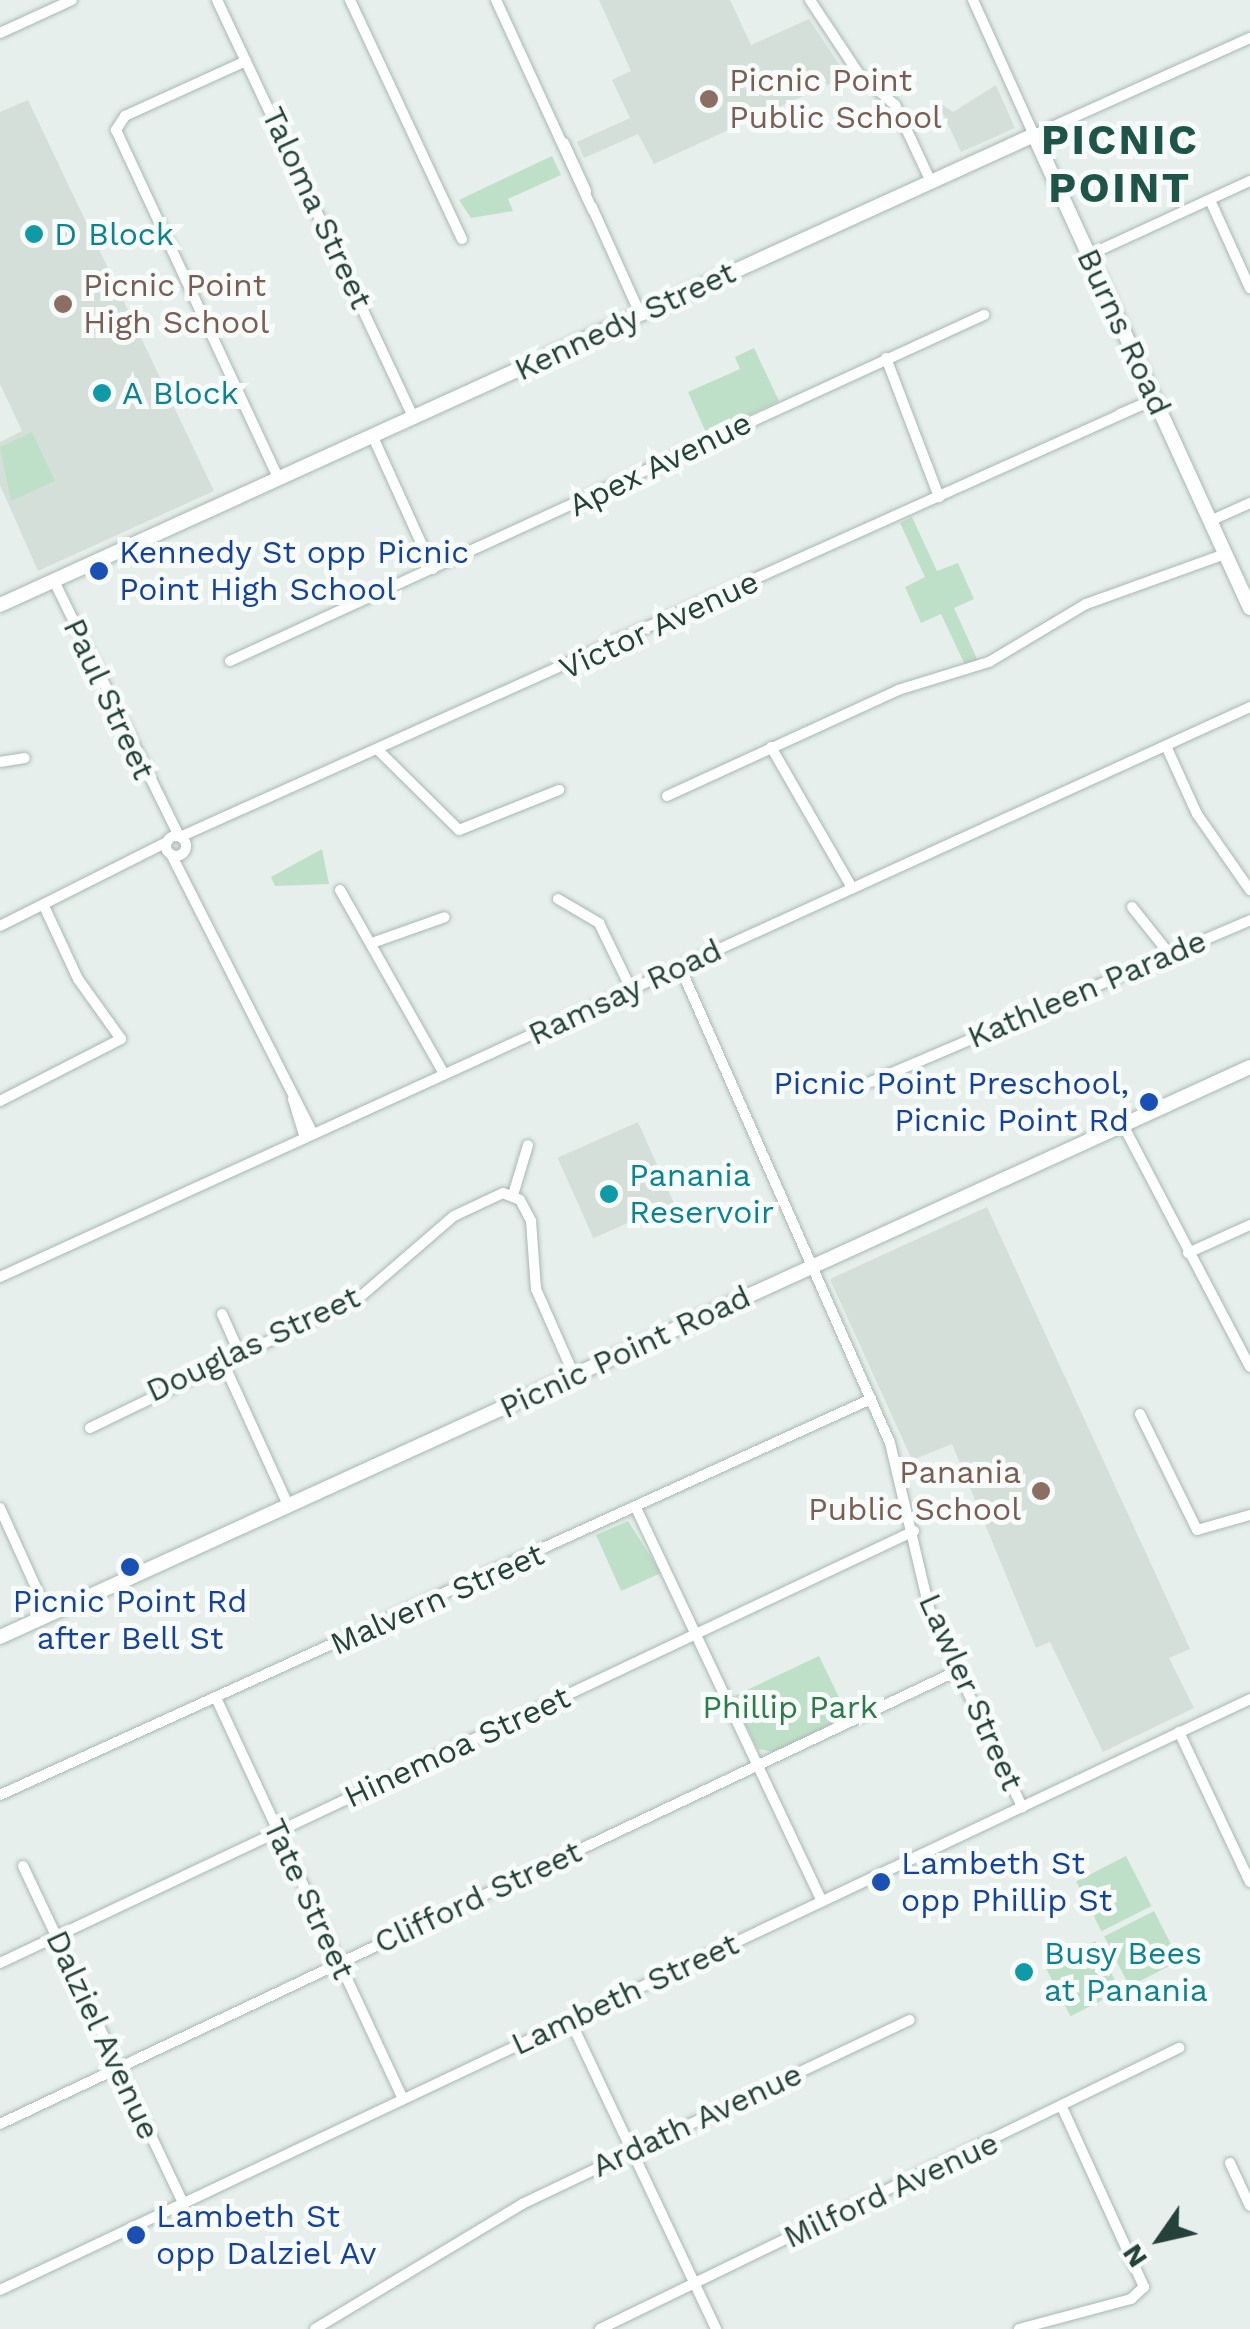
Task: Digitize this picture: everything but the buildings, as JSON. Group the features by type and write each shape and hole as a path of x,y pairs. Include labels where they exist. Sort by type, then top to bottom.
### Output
{"street":[{"path":"0,33 72,0"},
{"name":"Taloma Street","path":"217,0 414,418"},
{"path":"350,0 462,239"},
{"path":"496,0 640,314"},
{"path":"810,0 859,74 895,106 930,182"},
{"name":"Burns Road","path":"973,0 1250,607"},
{"name":"Kennedy Street","path":"0,605 1250,38"},
{"path":"246,61 125,116 116,130 280,479"},
{"path":"1089,255 1250,182"},
{"path":"1210,200 1250,288"},
{"name":"Apex Avenue","path":"230,661 984,315"},
{"path":"886,358 939,497"},
{"name":"Victor Avenue","path":"172,844 1154,399"},
{"path":"373,436 433,569"},
{"path":"1210,521 1250,503"},
{"path":"667,796 898,690 989,662 1086,604 1225,554"},
{"name":"Paul Street","path":"54,580 164,818 172,844 185,850"},
{"name":"Ramsay Road","path":"0,1277 1250,707"},
{"path":"1166,746 1196,814 1250,890"},
{"path":"770,748 852,888"},
{"path":"380,752 459,830 559,790"},
{"path":"0,762 25,758"},
{"name":"Victor Avenue","path":"185,850 201,834"},
{"path":"0,926 172,844 309,1136"},
{"path":"185,850 189,875"},
{"path":"340,890 444,1074"},
{"path":"558,900 599,923 630,989"},
{"path":"44,906 78,979 119,1028 118,1044"},
{"path":"1132,907 1171,956"},
{"path":"372,943 445,917"},
{"name":"Kathleen Parade","path":"871,1082 1250,920"},
{"name":"Lawler Street","path":"680,967 872,1399 914,1530 926,1600 1022,1806"},
{"path":"118,1044 131,1055"},
{"path":"0,1101 118,1044"},
{"name":"Picnic Point Road","path":"0,1637 1250,1067"},
{"path":"1123,1125 1250,1367"},
{"path":"528,1146 513,1194 533,1230 538,1295 574,1375"},
{"name":"Douglas Street","path":"90,1428 222,1360 360,1297 454,1216 513,1194"},
{"path":"1188,1253 1250,1226"},
{"path":"222,1314 240,1352"},
{"path":"222,1360 288,1506"},
{"name":"Malvern Street","path":"0,1795 872,1399"},
{"path":"1140,1414 1196,1530 1250,1515"},
{"path":"0,1508 48,1614"},
{"path":"636,1508 822,1901"},
{"name":"Hinemoa Street","path":"0,1963 914,1530"},
{"name":"Clifford Street","path":"0,2124 957,1671"},
{"name":"Tate Street","path":"216,1698 403,2099"},
{"name":"Lambeth Street","path":"0,2290 1250,1699"},
{"path":"1179,1732 1250,1882"},
{"name":"Dalziel Avenue","path":"22,1866 183,2203"},
{"path":"570,2020 716,2329"},
{"name":"Ardath Avenue","path":"315,2329 486,2224 910,2020"},
{"name":"Milford Avenue","path":"600,2329 1179,2048"},
{"path":"1062,2108 1142,2290 1156,2297"},
{"path":"1230,2163 1250,2206"},
{"path":"1019,2329 1142,2290"}],"shaded area":[{"name":"Picnic Point Public School","path":"599,0 730,0 751,45 809,19 847,76 654,164 638,134 584,158 577,142 630,118 612,80 631,71"},
{"path":"996,85 1015,128 961,152 937,101 953,112"},
{"name":"Picnic Point High School","path":"28,100 214,491 38,571 0,485 0,442 22,431 0,384 0,112"},
{"path":"638,1122 674,1202 593,1238 558,1158"},
{"name":"Panania Public School","path":"987,1207 1190,1649 1169,1658 1194,1708 1103,1752 1050,1642 1036,1648 952,1444 912,1460 830,1279"}],"green space":[{"path":"552,156 561,175 508,199 513,211 471,218 459,200"},
{"path":"754,348 779,401 707,435 688,392 740,369 735,357"},
{"path":"32,432 55,481 11,501 0,447"},
{"path":"912,517 937,571 958,563 974,599 954,608 978,661 966,667 941,614 921,623 905,587 925,577 900,523"},
{"path":"322,849 329,884 275,886 271,877"},
{"path":"628,1521 661,1573 621,1591 596,1535"},
{"name":"Phillip Park","path":"819,1656 848,1716 774,1752 758,1749 732,1697"},
{"path":"1126,1856 1151,1906 1102,1931 1076,1881"},
{"path":"1154,1911 1179,1961 1130,1986 1104,1936"},
{"path":"1095,1941 1120,1991 1071,2016 1045,1966"}],"place":[{"name":"Picnic Point Public School","path":"709,99"},
{"name":"D Block","path":"34,234"},
{"name":"Picnic Point High School","path":"63,304"},
{"name":"A Block","path":"102,393"},
{"name":"Kennedy St opp Picnic Point High School","path":"99,571"},
{"name":"Picnic Point Preschool, Picnic Point Rd","path":"1149,1102"},
{"name":"Panania Reservoir","path":"609,1194"},
{"name":"Panania Public School","path":"1041,1491"},
{"name":"Picnic Point Rd after Bell St","path":"130,1567"},
{"name":"Lambeth St opp Phillip St","path":"881,1882"},
{"name":"Busy Bees at Panania","path":"1024,1972"},
{"name":"Lambeth St opp Dalziel Av","path":"136,2235"}],"district":[{"name":"PICNIC POINT","path":"1120,164"}]}
